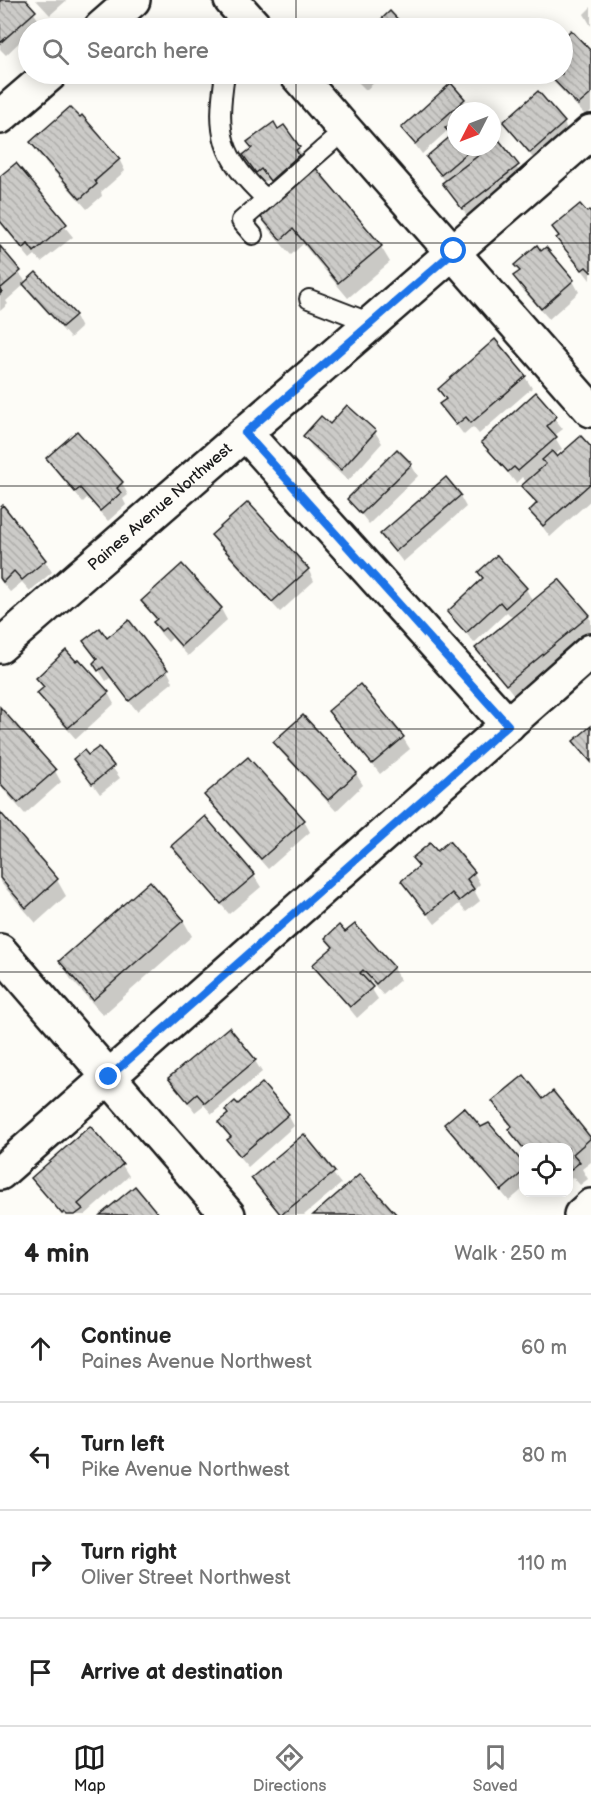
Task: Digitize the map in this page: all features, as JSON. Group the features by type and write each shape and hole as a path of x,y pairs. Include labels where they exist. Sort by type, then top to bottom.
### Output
{"street":[{"path":"113,18 134,0"},
{"path":"231,0 247,18"},
{"path":"0,117 38,84"},
{"path":"305,84 454,251 591,410"},
{"name":"Paines Avenue Northwest","path":"0,646 591,132"},
{"path":"245,433 508,725"},
{"path":"0,1173 591,651"},
{"path":"0,951 228,1215"},
{"path":"580,1215 591,1206"}],"lane":[{"path":"224,84 220,109 221,138 230,157 266,199"},
{"path":"253,235 241,221 345,130"},
{"path":"309,299 371,323"}],"building":[{"path":"0,0 26,0 36,11 28,18 18,18 18,27 0,43"},
{"path":"390,11 397,18 383,18"},
{"path":"573,32 591,51 591,94 578,105 558,84 573,84"},
{"path":"452,84 465,99 462,102 447,102 447,115 415,144 401,128"},
{"path":"538,91 565,122 530,153 503,122"},
{"path":"70,107 80,117 82,115 120,159 95,181 97,184 80,199 30,142"},
{"path":"274,122 278,129 284,125 300,147 296,150 299,155 270,181 261,169 256,173 243,155 252,148 247,142"},
{"path":"447,139 447,156 463,156 441,175 426,157"},
{"path":"501,142 519,165 462,209 442,183 478,156 501,156"},
{"path":"16,163 67,224 34,252 28,244 23,249 0,221 0,176"},
{"path":"313,165 382,246 338,283 293,229 281,240 257,213"},
{"path":"580,204 587,212 589,210 591,212 591,272 586,267 582,270 556,238 559,236 552,227"},
{"path":"537,245 541,251 546,247 574,280 541,309 513,276 520,271 514,265"},
{"path":"0,246 21,271 0,289"},
{"path":"36,272 76,315 62,327 23,284"},
{"path":"495,339 526,376 471,423 466,417 456,425 439,404 446,399 438,389"},
{"path":"536,392 557,416 547,426 557,437 518,471 514,467 508,472 481,442"},
{"path":"347,405 376,431 341,470 303,436 321,416 330,424"},
{"path":"77,431 123,482 117,488 121,493 100,511 80,488 75,492 46,458"},
{"path":"581,436 591,447 591,483 543,526 529,511 537,503 521,486 546,464 542,460 552,451 557,457"},
{"path":"397,449 412,464 361,514 347,499"},
{"path":"446,477 461,495 395,552 380,534"},
{"path":"248,502 309,569 272,602 211,535"},
{"path":"3,505 46,560 22,580 14,571 3,582 0,578 0,508"},
{"path":"497,555 527,588 505,608 500,602 466,633 447,612 483,578 478,572"},
{"path":"182,564 222,608 181,646 165,628 161,631 153,622 157,619 141,601"},
{"path":"559,579 590,615 506,685 475,648"},
{"path":"129,620 168,670 129,701 103,667 98,671 93,663 97,659 83,641 100,628 107,638"},
{"path":"66,650 76,661 79,659 109,692 68,728 37,693 44,687 36,678"},
{"path":"360,684 404,737 372,764 328,711"},
{"path":"0,707 56,770 18,803 0,783"},
{"path":"303,715 357,773 328,800 273,742"},
{"path":"591,726 591,762 573,741"},
{"path":"99,747 114,766 92,784 73,759 84,750 88,755"},
{"path":"248,757 305,820 261,859 204,795"},
{"path":"0,812 58,879 26,908 0,878"},
{"path":"205,816 255,875 221,904 171,846"},
{"path":"449,841 475,872 467,879 474,889 459,901 452,893 427,914 401,881 419,866 412,858 430,843 437,851"},
{"path":"150,881 184,920 93,1000 59,961"},
{"path":"355,924 394,967 376,984 363,970 360,973 373,987 350,1007 312,965 333,947 325,938 339,925 345,932"},
{"path":"229,1027 256,1060 205,1103 197,1094 188,1102 168,1078"},
{"path":"524,1075 543,1099 553,1091 591,1138 573,1154 573,1143 519,1143 508,1129 512,1126 492,1101"},
{"path":"262,1083 289,1114 240,1156 227,1140 231,1137 218,1122 228,1114 225,1110 235,1101 238,1104"},
{"path":"464,1107 481,1127 489,1123 519,1158 519,1175 501,1191 444,1124"},
{"path":"90,1126 123,1164 78,1204 83,1209 75,1215 67,1215 64,1212 62,1214 31,1178"},
{"path":"304,1134 335,1172 281,1215 251,1178"},
{"path":"573,1154 580,1162 573,1168"},
{"path":"360,1174 397,1215 313,1215"},
{"path":"135,1186 159,1215 100,1215"}],"route":[{"path":"109,1077 508,725 245,433 454,251"}]}
